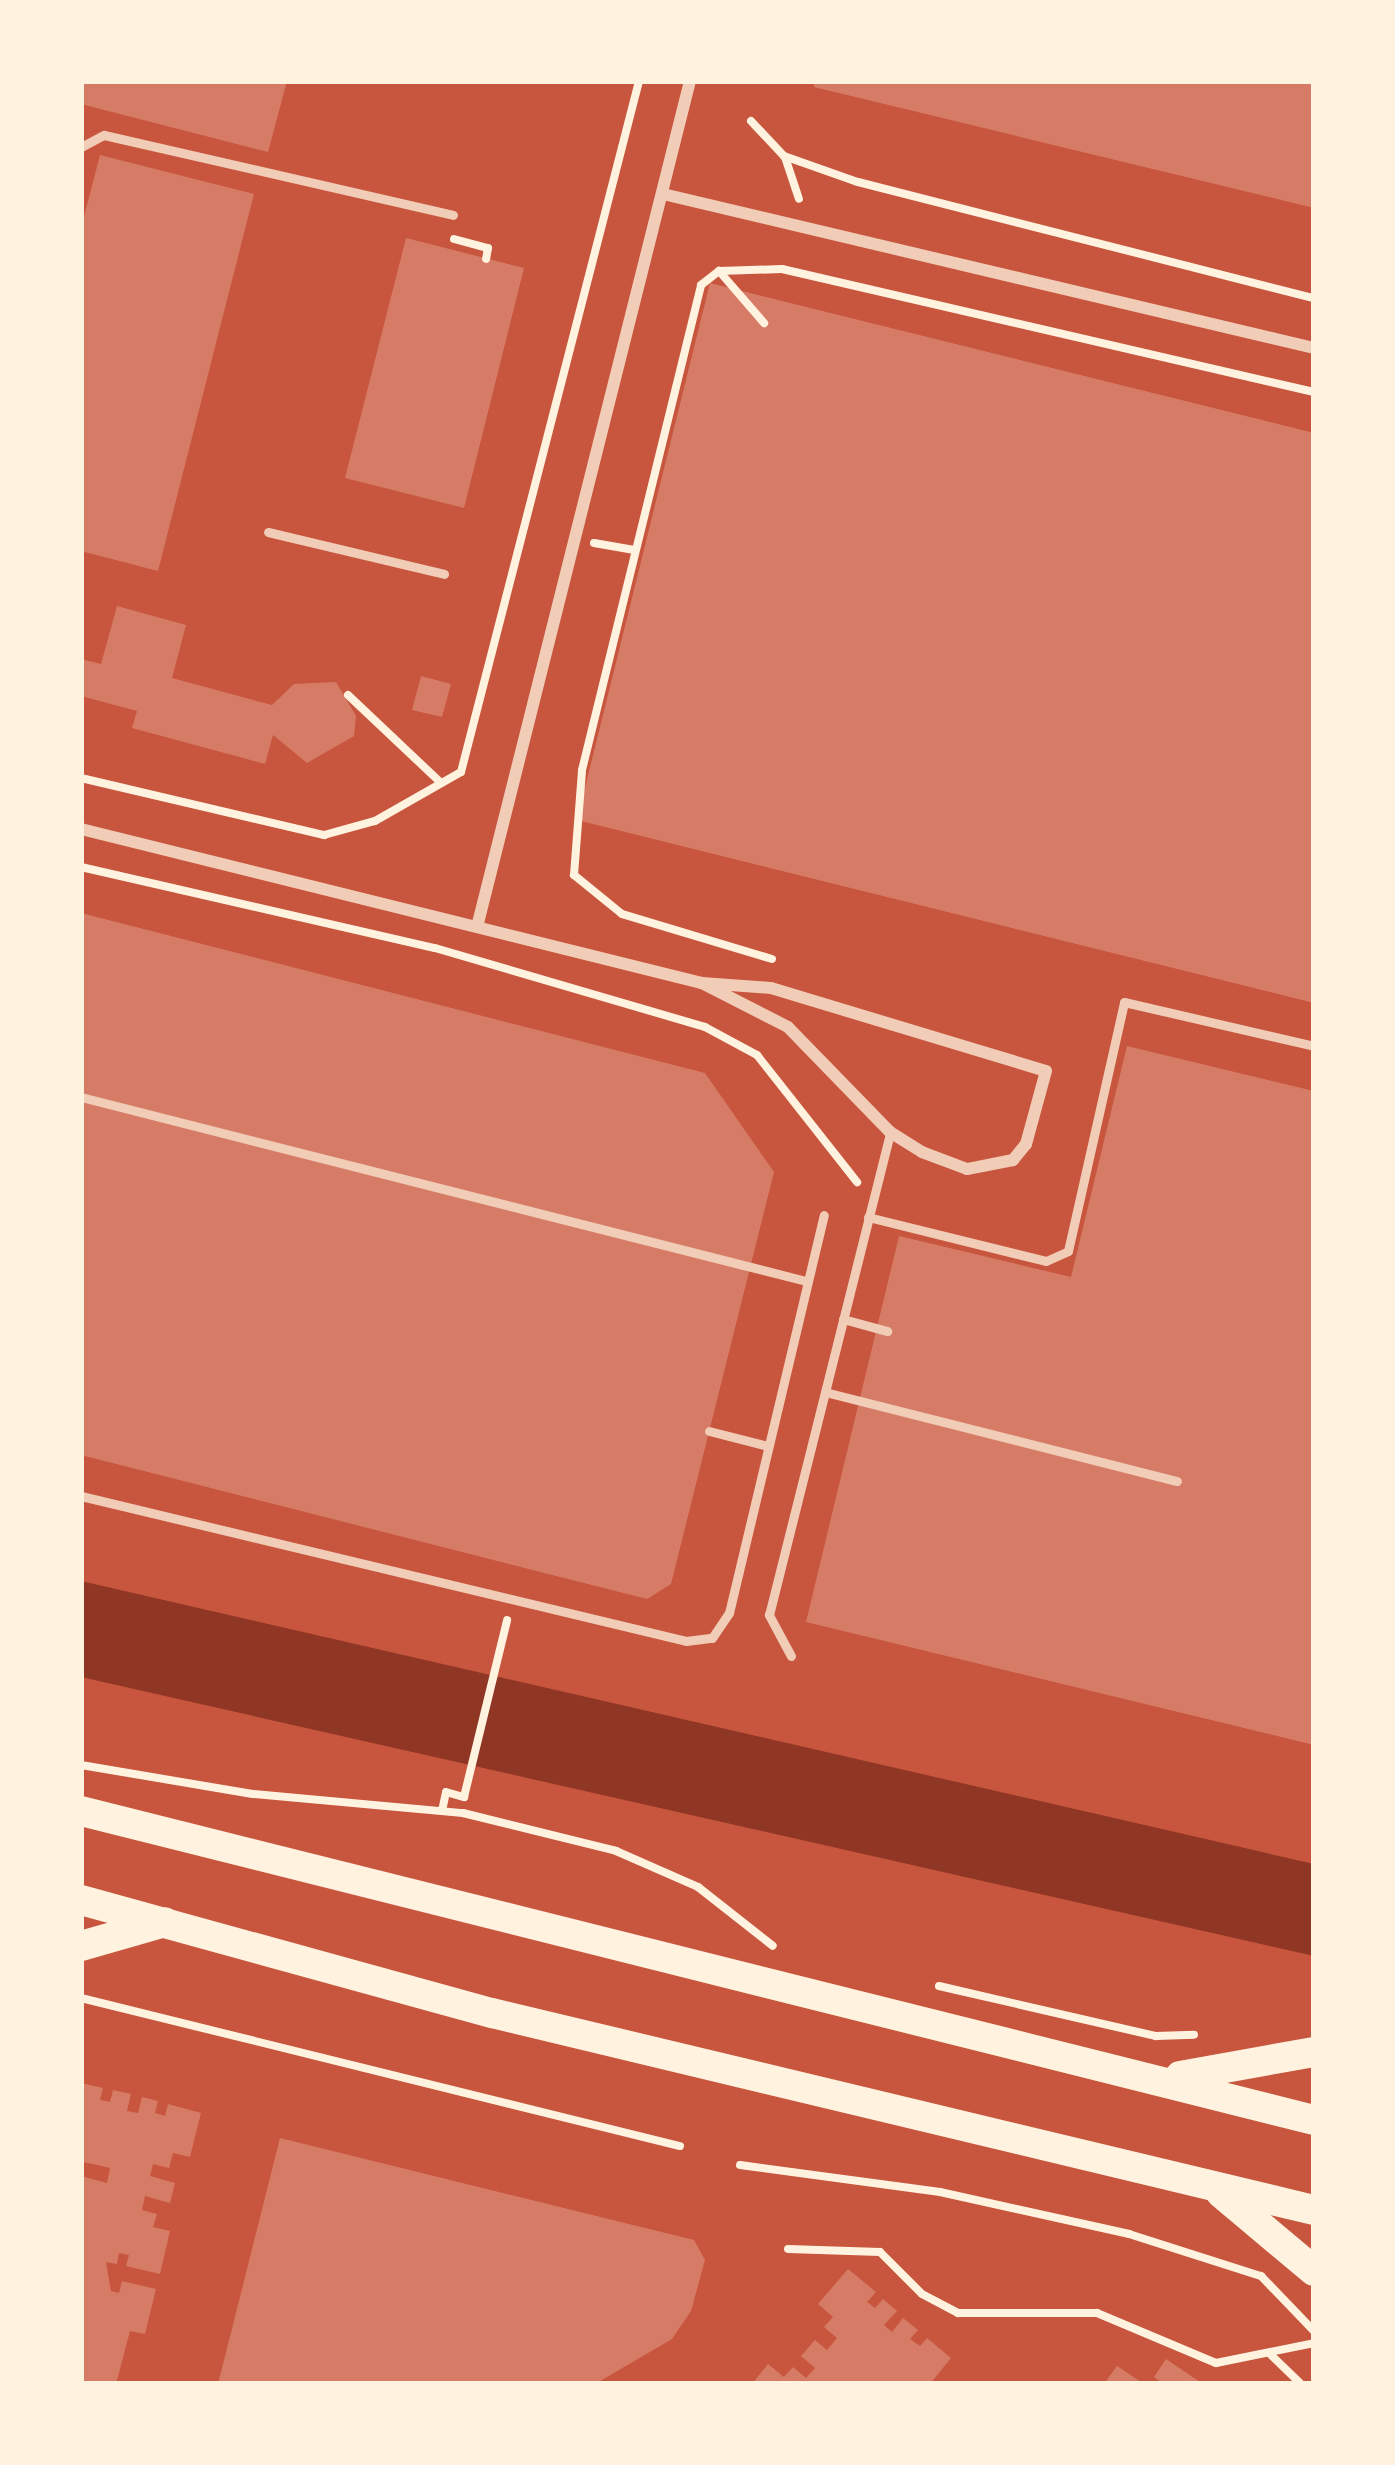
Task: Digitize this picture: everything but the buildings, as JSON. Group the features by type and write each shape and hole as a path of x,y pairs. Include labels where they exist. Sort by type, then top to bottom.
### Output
{"main road":[{"path":"81,1811 1168,2078 1314,2120"},
{"path":"81,1900 492,2013 1314,2210"},
{"path":"81,1946 165,1922"},
{"path":"1168,2078 1314,2052"},
{"path":"1211,2186 1314,2271"}],"street":[{"path":"477,927 690,81"},
{"path":"663,194 1314,348"},
{"path":"81,829 701,983 771,988 1046,1071 1026,1144 998,1166 967,1169 890,1132 788,1027 701,983"}],"lane":[{"path":"81,147 104,135 354,196 453,215"},
{"path":"268,532 444,574"},
{"path":"868,1217 1046,1262 1068,1251 1124,1002 1314,1046"},
{"path":"81,1097 806,1281"},
{"path":"791,1656 769,1615 890,1132"},
{"path":"81,1496 686,1641 712,1638 729,1613 824,1215"},
{"path":"843,1319 887,1330"},
{"path":"825,1392 1177,1481"},
{"path":"709,1431 768,1446"}],"path":[{"path":"752,121 784,156 811,230"},
{"path":"784,156 1314,298"},
{"path":"574,875 582,770 659,437 701,285 719,271 782,268 1314,392"},
{"path":"719,271 764,323"},
{"path":"348,695 441,782"},
{"path":"81,867 467,958"},
{"path":"442,1811 446,1792 464,1797 512,1599"},
{"path":"81,1766 253,1794 442,1811 616,1851 698,1887 782,1952"},
{"path":"934,1985 1156,2036 1219,2034"},
{"path":"81,1998 680,2146"},
{"path":"740,2165 940,2192 1130,2234 1262,2276 1314,2330"},
{"path":"788,2249 880,2252 922,2294 958,2313 1066,2308 1130,2323 1216,2363 1314,2343"},
{"path":"1269,2353 1301,2384"}],"shaded area":[{"path":"81,1581 1314,1864 1314,1956 81,1677"}]}
